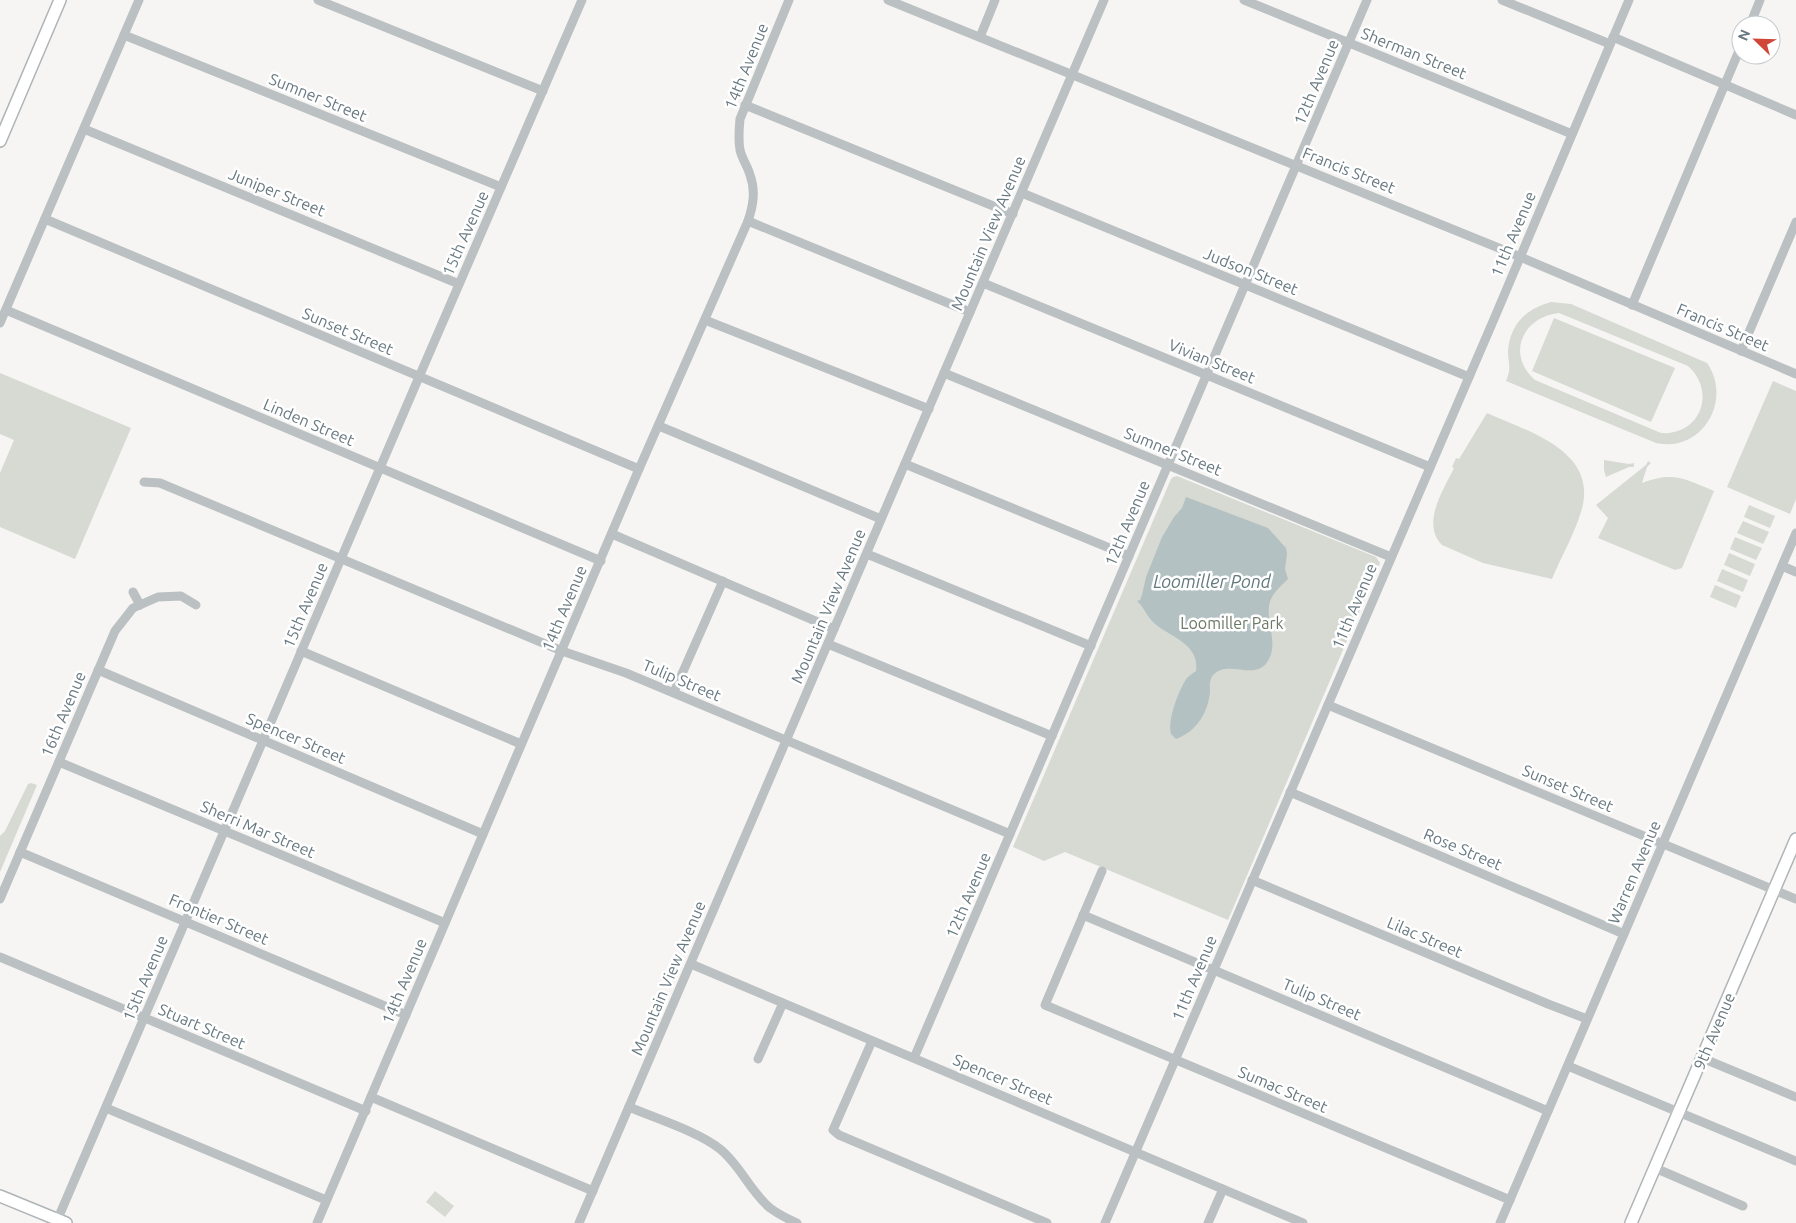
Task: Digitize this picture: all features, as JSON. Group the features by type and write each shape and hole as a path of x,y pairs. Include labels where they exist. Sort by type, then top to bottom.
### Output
{"main road":[{"path":"0,141 60,0"},
{"name":"9th Avenue","path":"1631,1223 1796,839"},
{"path":"0,1196 60,1222"}],"street":[{"path":"0,323 139,0"},
{"path":"318,0 543,91"},
{"name":"15th Avenue","path":"60,1222 144,1017 582,0"},
{"name":"14th Avenue","path":"316,1223 748,221 754,192 751,177 740,151 738,135 740,119 789,0"},
{"name":"Francis Street","path":"888,0 1520,256 1796,374"},
{"path":"980,37 996,0"},
{"name":"Mountain View Avenue","path":"579,1223 1104,0"},
{"name":"Sherman Street","path":"1244,0 1572,134"},
{"name":"12th Avenue","path":"914,1058 1367,0"},
{"path":"1502,0 1725,84 1796,115"},
{"name":"11th Avenue","path":"1105,1223 1392,557 1629,0"},
{"path":"1754,15 1760,0"},
{"name":"Sumner Street","path":"124,35 502,187"},
{"path":"1632,305 1733,65"},
{"path":"745,105 1012,214"},
{"name":"Juniper Street","path":"84,128 459,284"},
{"name":"Judson Street","path":"1022,193 1469,376"},
{"name":"Sunset Street","path":"45,219 640,469"},
{"path":"748,221 970,312"},
{"path":"1741,351 1796,222"},
{"name":"Vivian Street","path":"983,283 1430,467"},
{"name":"Linden Street","path":"6,310 601,561"},
{"path":"705,320 929,409"},
{"name":"Sumner Street","path":"944,373 1392,557"},
{"path":"659,426 882,519"},
{"path":"905,464 1129,556"},
{"name":"Tulip Street","path":"144,482 160,483 562,651 674,692 786,741 1010,834"},
{"path":"612,534 834,629"},
{"name":"Warren Avenue","path":"1500,1223 1796,534"},
{"path":"867,554 1091,646"},
{"path":"1782,566 1796,572"},
{"path":"674,692 723,581"},
{"path":"133,592 140,605"},
{"name":"16th Avenue","path":"0,899 115,630 134,608 158,597 181,596 196,605"},
{"path":"828,644 1052,736"},
{"path":"301,651 522,744"},
{"name":"Spencer Street","path":"98,670 483,834"},
{"name":"Sunset Street","path":"1328,704 1796,899"},
{"name":"Sherri Mar Street","path":"59,762 445,923"},
{"name":"Rose Street","path":"1290,792 1624,934"},
{"name":"Frontier Street","path":"20,852 406,1015"},
{"path":"1083,915 1102,871"},
{"name":"Lilac Street","path":"1252,880 1588,1019"},
{"name":"Tulip Street","path":"1083,915 1548,1111"},
{"name":"Sumac Street","path":"1083,915 1045,1005 1510,1200"},
{"name":"Stuart Street","path":"0,957 366,1110"},
{"name":"Spencer Street","path":"691,964 1303,1223"},
{"path":"758,1059 783,1004"},
{"path":"872,1041 832,1130 839,1135 1047,1223"},
{"path":"1702,1058 1796,1097"},
{"path":"1568,1066 1796,1161"},
{"path":"371,1097 593,1191"},
{"path":"629,1107 703,1138 719,1148 730,1158 770,1208 797,1223"},
{"path":"106,1108 326,1200"},
{"path":"1655,1168 1743,1206"},
{"path":"1208,1223 1223,1189"}],"green space":[{"path":"1551,302 1571,304 1707,363 1714,377 1716,393 1714,407 1708,421 1699,432 1687,440 1672,444 1656,443 1506,381 1509,369 1509,341 1512,333 1516,325 1527,313","holes":["1559,313 1688,366 1697,376 1702,388 1700,410 1694,420 1686,427 1675,432 1661,433 1535,380 1526,370 1521,360 1520,349 1522,339 1528,329 1546,316"]},
{"path":"1554,318 1675,368 1651,422 1532,371"},
{"path":"0,373 131,428 75,559 0,527 0,473 14,440 0,434"},
{"path":"1773,381 1796,391 1796,499 1790,514 1727,487"},
{"path":"1487,413 1522,428 1557,447 1571,459 1580,473 1584,491 1581,512 1552,579 1483,563 1442,545 1436,536 1433,527 1436,507 1454,468 1452,467 1456,458 1459,459"},
{"path":"1604,460 1634,463 1634,467 1629,467 1606,477"},
{"path":"1648,461 1651,463 1647,467 1642,483 1653,479 1671,477 1686,480 1714,491 1682,568 1675,570 1598,538 1608,518 1596,505 1646,465"},
{"name":"Loomiller Park","path":"1177,476 1376,557 1380,563 1228,920 1065,852 1044,861 1013,847 1171,479"},
{"path":"1749,505 1775,516 1770,528 1744,517"},
{"path":"1743,521 1769,532 1763,544 1737,533"},
{"path":"1735,537 1762,548 1756,560 1730,549"},
{"path":"1729,553 1755,564 1750,576 1724,565"},
{"path":"1722,569 1748,580 1743,592 1717,581"},
{"path":"1715,585 1741,596 1736,608 1710,597"},
{"path":"28,784 37,785 0,872 0,836 5,831"},
{"path":"435,1191 454,1206 445,1217 426,1202"}],"water":[{"name":"Loomiller Pond","path":"1186,497 1268,528 1286,548 1285,569 1288,579 1274,593 1269,606 1272,652 1269,659 1264,666 1258,669 1228,669 1220,670 1214,674 1211,680 1207,707 1200,721 1189,732 1176,739 1171,734 1170,728 1172,713 1184,683 1196,671 1196,662 1189,648 1154,623 1137,601 1140,600 1142,595 1146,577 1162,537 1182,508"}]}
